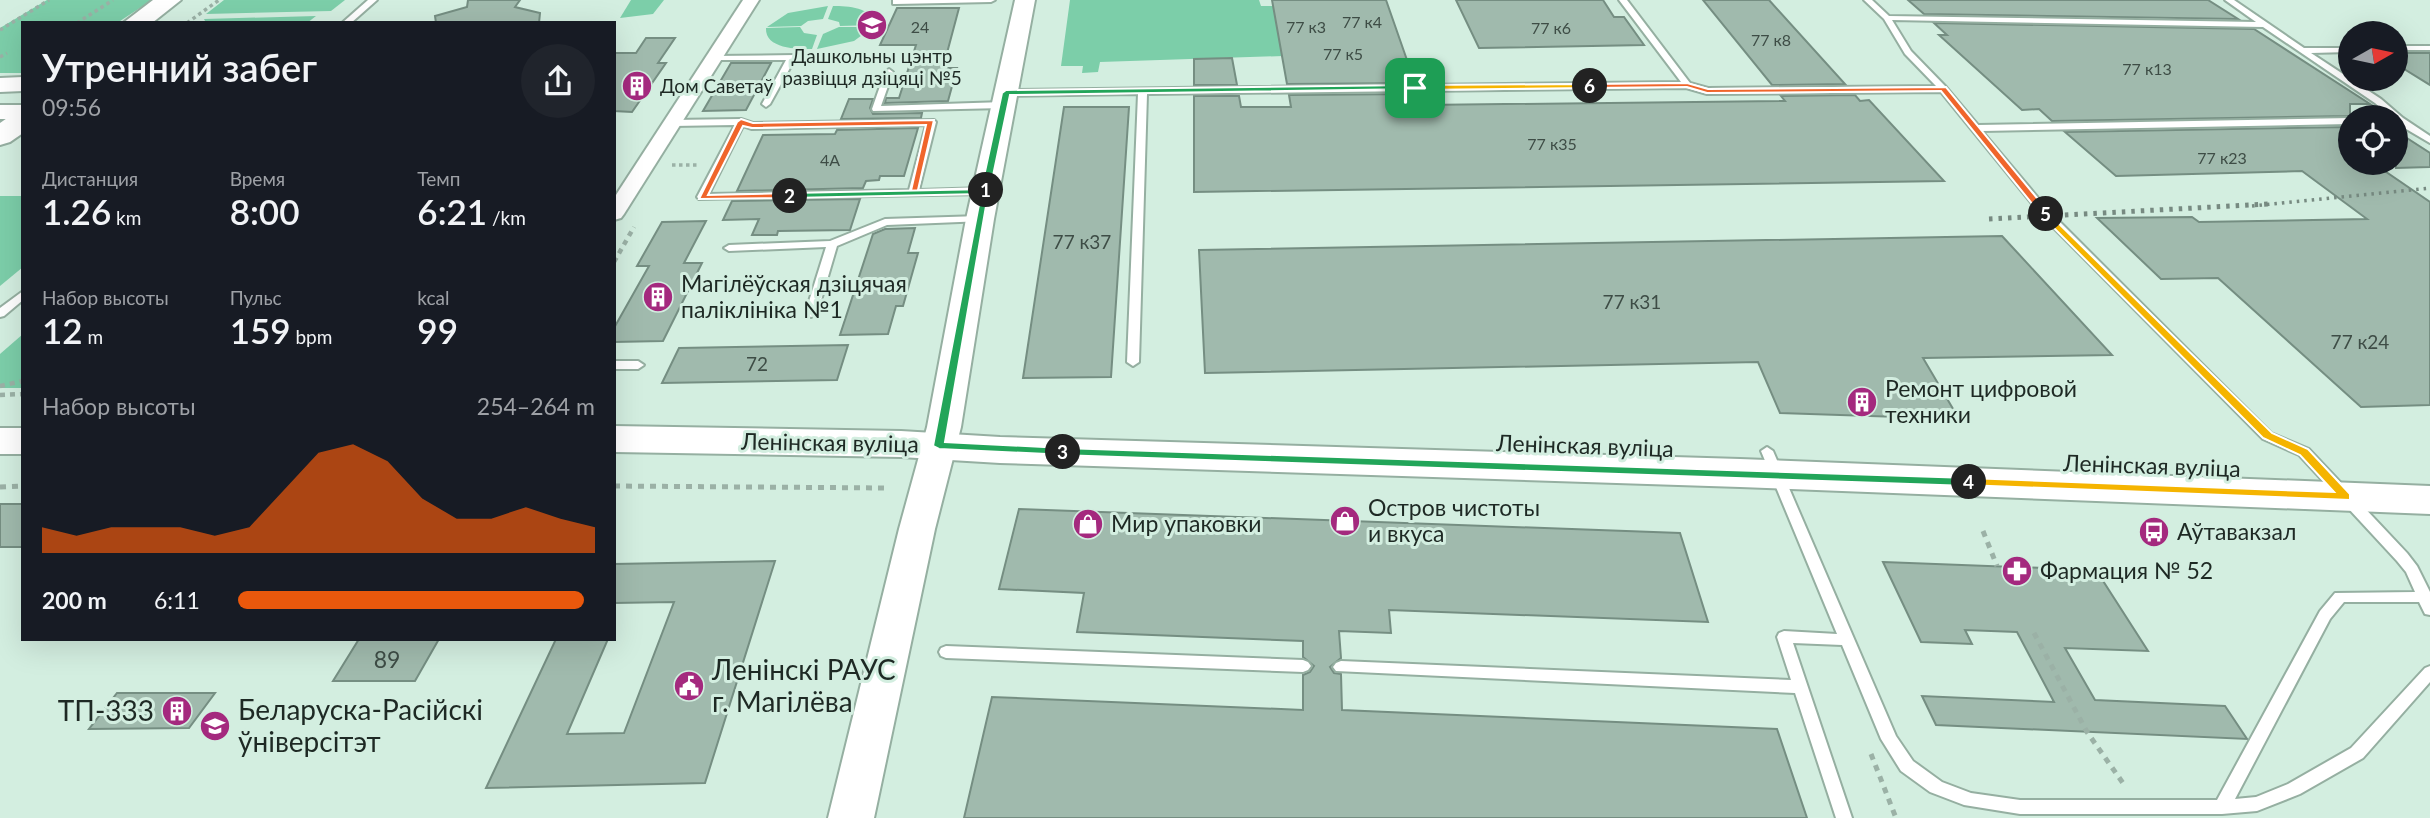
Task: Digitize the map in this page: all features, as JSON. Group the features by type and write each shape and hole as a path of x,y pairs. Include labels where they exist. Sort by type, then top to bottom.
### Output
{"main road":[{"path":"138,21 169,0"},
{"path":"164,21 193,0"},
{"path":"851,818 941,436 983,205 1025,0"},
{"path":"9,111 21,88"},
{"path":"0,421 21,421"},
{"name":"Ленінская вуліца","path":"616,421 903,424 1000,450 1772,463 2334,485 2430,500"},
{"name":"Ленінская вуліца","path":"616,439 941,436"},
{"path":"0,441 21,441"},
{"name":"Ленінская вуліца","path":"2334,485 2430,477"}],"street":[{"path":"620,196 672,123 751,0"}],"lane":[{"path":"348,21 373,0"},
{"path":"896,2 991,0"},
{"path":"1623,0 1687,85"},
{"path":"1868,0 1887,18 1908,52 1944,89 2046,214 2267,436 2304,452 2402,557 2428,601"},
{"path":"2229,0 2382,105"},
{"path":"1887,18 2265,25"},
{"path":"2408,48 2430,48"},
{"path":"2302,51 2338,50"},
{"path":"713,58 792,57 766,104"},
{"path":"889,72 876,109 1143,90 1687,85 1707,91 1944,89"},
{"path":"1133,362 1143,90"},
{"path":"1975,128 2338,121"},
{"path":"672,123 741,122 752,126 931,122 913,193"},
{"path":"741,122 702,197 913,193 983,205"},
{"path":"2408,126 2430,140"},
{"path":"729,248 832,244 885,222 983,205"},
{"path":"811,314 832,244"},
{"path":"0,314 21,296"},
{"path":"616,365 638,365"},
{"path":"1772,463 1889,739 1907,766 1936,787 1970,800 2020,807 2222,807 2257,804 2294,789 2357,753 2430,672"},
{"path":"2222,807 2325,615 2340,597 2428,601"},
{"path":"1844,818 1784,637 1847,640"},
{"path":"946,652 1303,666"},
{"path":"1341,667 1802,687"}],"path":[{"path":"0,30 49,0"},
{"path":"80,21 113,0"},
{"path":"190,21 219,0"},
{"path":"0,57 7,53"},
{"path":"668,165 719,164"},
{"path":"0,386 21,381"},
{"path":"0,394 21,394"},
{"path":"0,486 21,486"},
{"path":"616,486 888,488"},
{"path":"1983,531 1997,566"},
{"path":"2034,633 2087,732 2139,807"}],"green space":[{"path":"47,0 152,0 120,21 21,21 21,73 0,73 0,28"},
{"path":"224,0 345,0 331,11 206,14"},
{"path":"631,0 664,0 653,14 620,18"},
{"path":"1070,0 1259,0 1261,6 1273,6 1283,56 1100,62 1098,72 1082,73 1083,66 1061,66"},
{"path":"828,6 823,19 808,21 801,26 767,27 788,13"},
{"path":"833,6 864,11 869,14 874,25 840,26 839,22 828,19"},
{"path":"316,16 310,21 204,19"},
{"path":"800,27 804,33 817,35 812,49 776,44 767,35 766,28"},
{"path":"839,27 873,27 854,41 817,49 823,34"},
{"path":"0,196 21,196 21,269 0,286"},
{"path":"21,336 21,388 0,388 0,354"}],"building":[{"path":"468,0 520,0 515,7 540,13 539,21 436,21 435,16 467,7"},
{"path":"1272,0 1386,0 1415,83 1287,84"},
{"path":"1456,0 1603,0 1614,17 1624,17 1644,45 1479,48"},
{"path":"1703,0 1769,0 1845,84 1772,85"},
{"path":"1908,0 2208,0 2238,19 1924,14"},
{"path":"897,8 959,8 943,68 957,68 948,101 885,103 886,98 899,98 916,45 880,45"},
{"path":"1934,23 2254,29 2338,83 2338,91 2350,91 2370,104 2338,105 2338,116 2052,121 2039,109 2022,110 1939,35 1947,35"},
{"name":"Дом Саветаў","path":"646,38 675,38 658,63 666,63 632,112 616,111 616,53 636,53"},
{"path":"2408,53 2430,53 2430,85 2408,71"},
{"path":"1232,58 1237,85 1194,85 1194,59"},
{"path":"731,63 771,63 746,110 703,111"},
{"path":"1418,94 1422,105 1785,101 1781,96 1855,95 1860,101 1869,100 1944,181 1194,192 1194,96 1239,96 1241,107 1291,107 1289,95"},
{"path":"849,99 873,99 870,108 873,114 922,113 921,118 841,119"},
{"path":"1064,107 1129,107 1111,377 1023,378"},
{"path":"2338,127 2338,175 2391,175 2430,202 2430,405 2361,407 2218,278 2161,279 2097,218 2192,217 2199,222 2367,219 2302,171 2116,176 2065,132"},
{"path":"918,128 904,176 880,176 879,180 866,181 863,188 737,191 763,135 835,134 837,130"},
{"path":"2408,139 2430,153 2430,167 2408,168"},
{"path":"860,199 850,230 778,231 777,235 752,235 759,219 723,220 732,201"},
{"name":"Магілёўская дзіцячая паліклініка №1","path":"706,221 684,263 702,263 663,341 616,342 616,324 649,266 637,266 662,222"},
{"path":"915,228 908,253 918,253 903,306 896,306 888,334 840,335 873,234 885,229"},
{"path":"2002,236 2112,355 1923,358 1959,419 1780,413 1758,362 1205,373 1199,250"},
{"path":"848,345 837,380 662,383 679,348"},
{"path":"0,504 21,504 21,547 0,547"},
{"path":"1019,509 1680,533 1708,622 1389,610 1391,633 1339,631 1341,658 1330,667 1334,673 1341,674 1342,710 1777,729 1807,818 964,818 992,697 1303,710 1303,675 1310,672 1314,666 1303,657 1303,641 1077,632 1084,593 999,589"},
{"name":"Ленінскі РАУС г. Магілёва","path":"775,561 705,783 486,788 555,641 607,641 567,734 624,733 674,602 616,603 616,564"},
{"path":"1883,562 2096,570 2148,651 2065,648 2095,700 2225,706 2247,739 1936,725 1922,696 2054,702 2017,632 1965,630 1972,644 1921,642"},
{"path":"358,641 438,641 415,681 333,681"},
{"path":"117,693 215,693 189,728 89,729"}],"railway":[{"path":"2252,206 2430,188"},
{"path":"1989,219 2269,204"}],"place":[{"name":"Дашкольны цэнтр развіцця дзіцяці №5","path":"872,25"},
{"name":"Дом Саветаў","path":"637,86"},
{"name":"Магілёўская дзіцячая паліклініка №1","path":"658,297"},
{"name":"Ремонт цифровой техники","path":"1862,402"},
{"name":"Остров чистоты и вкуса","path":"1345,521"},
{"name":"Мир упаковки","path":"1088,524"},
{"name":"Аўтавакзал","path":"2154,532"},
{"name":"Фармация № 52","path":"2017,571"},
{"name":"Ленінскі РАУС г. Магілёва","path":"689,686"},
{"name":"ТП-333","path":"177,711"},
{"name":"Беларуска-Расійскі ўніверсітэт","path":"215,726"}],"route":[{"path":"1415,88 1006,93 986,191 945,192 913,193 931,122 752,126 741,122 702,197 913,193 986,191 939,446 2346,497 2304,452 2267,436 2046,214 1944,89 1707,91 1687,85 1415,88"}]}
